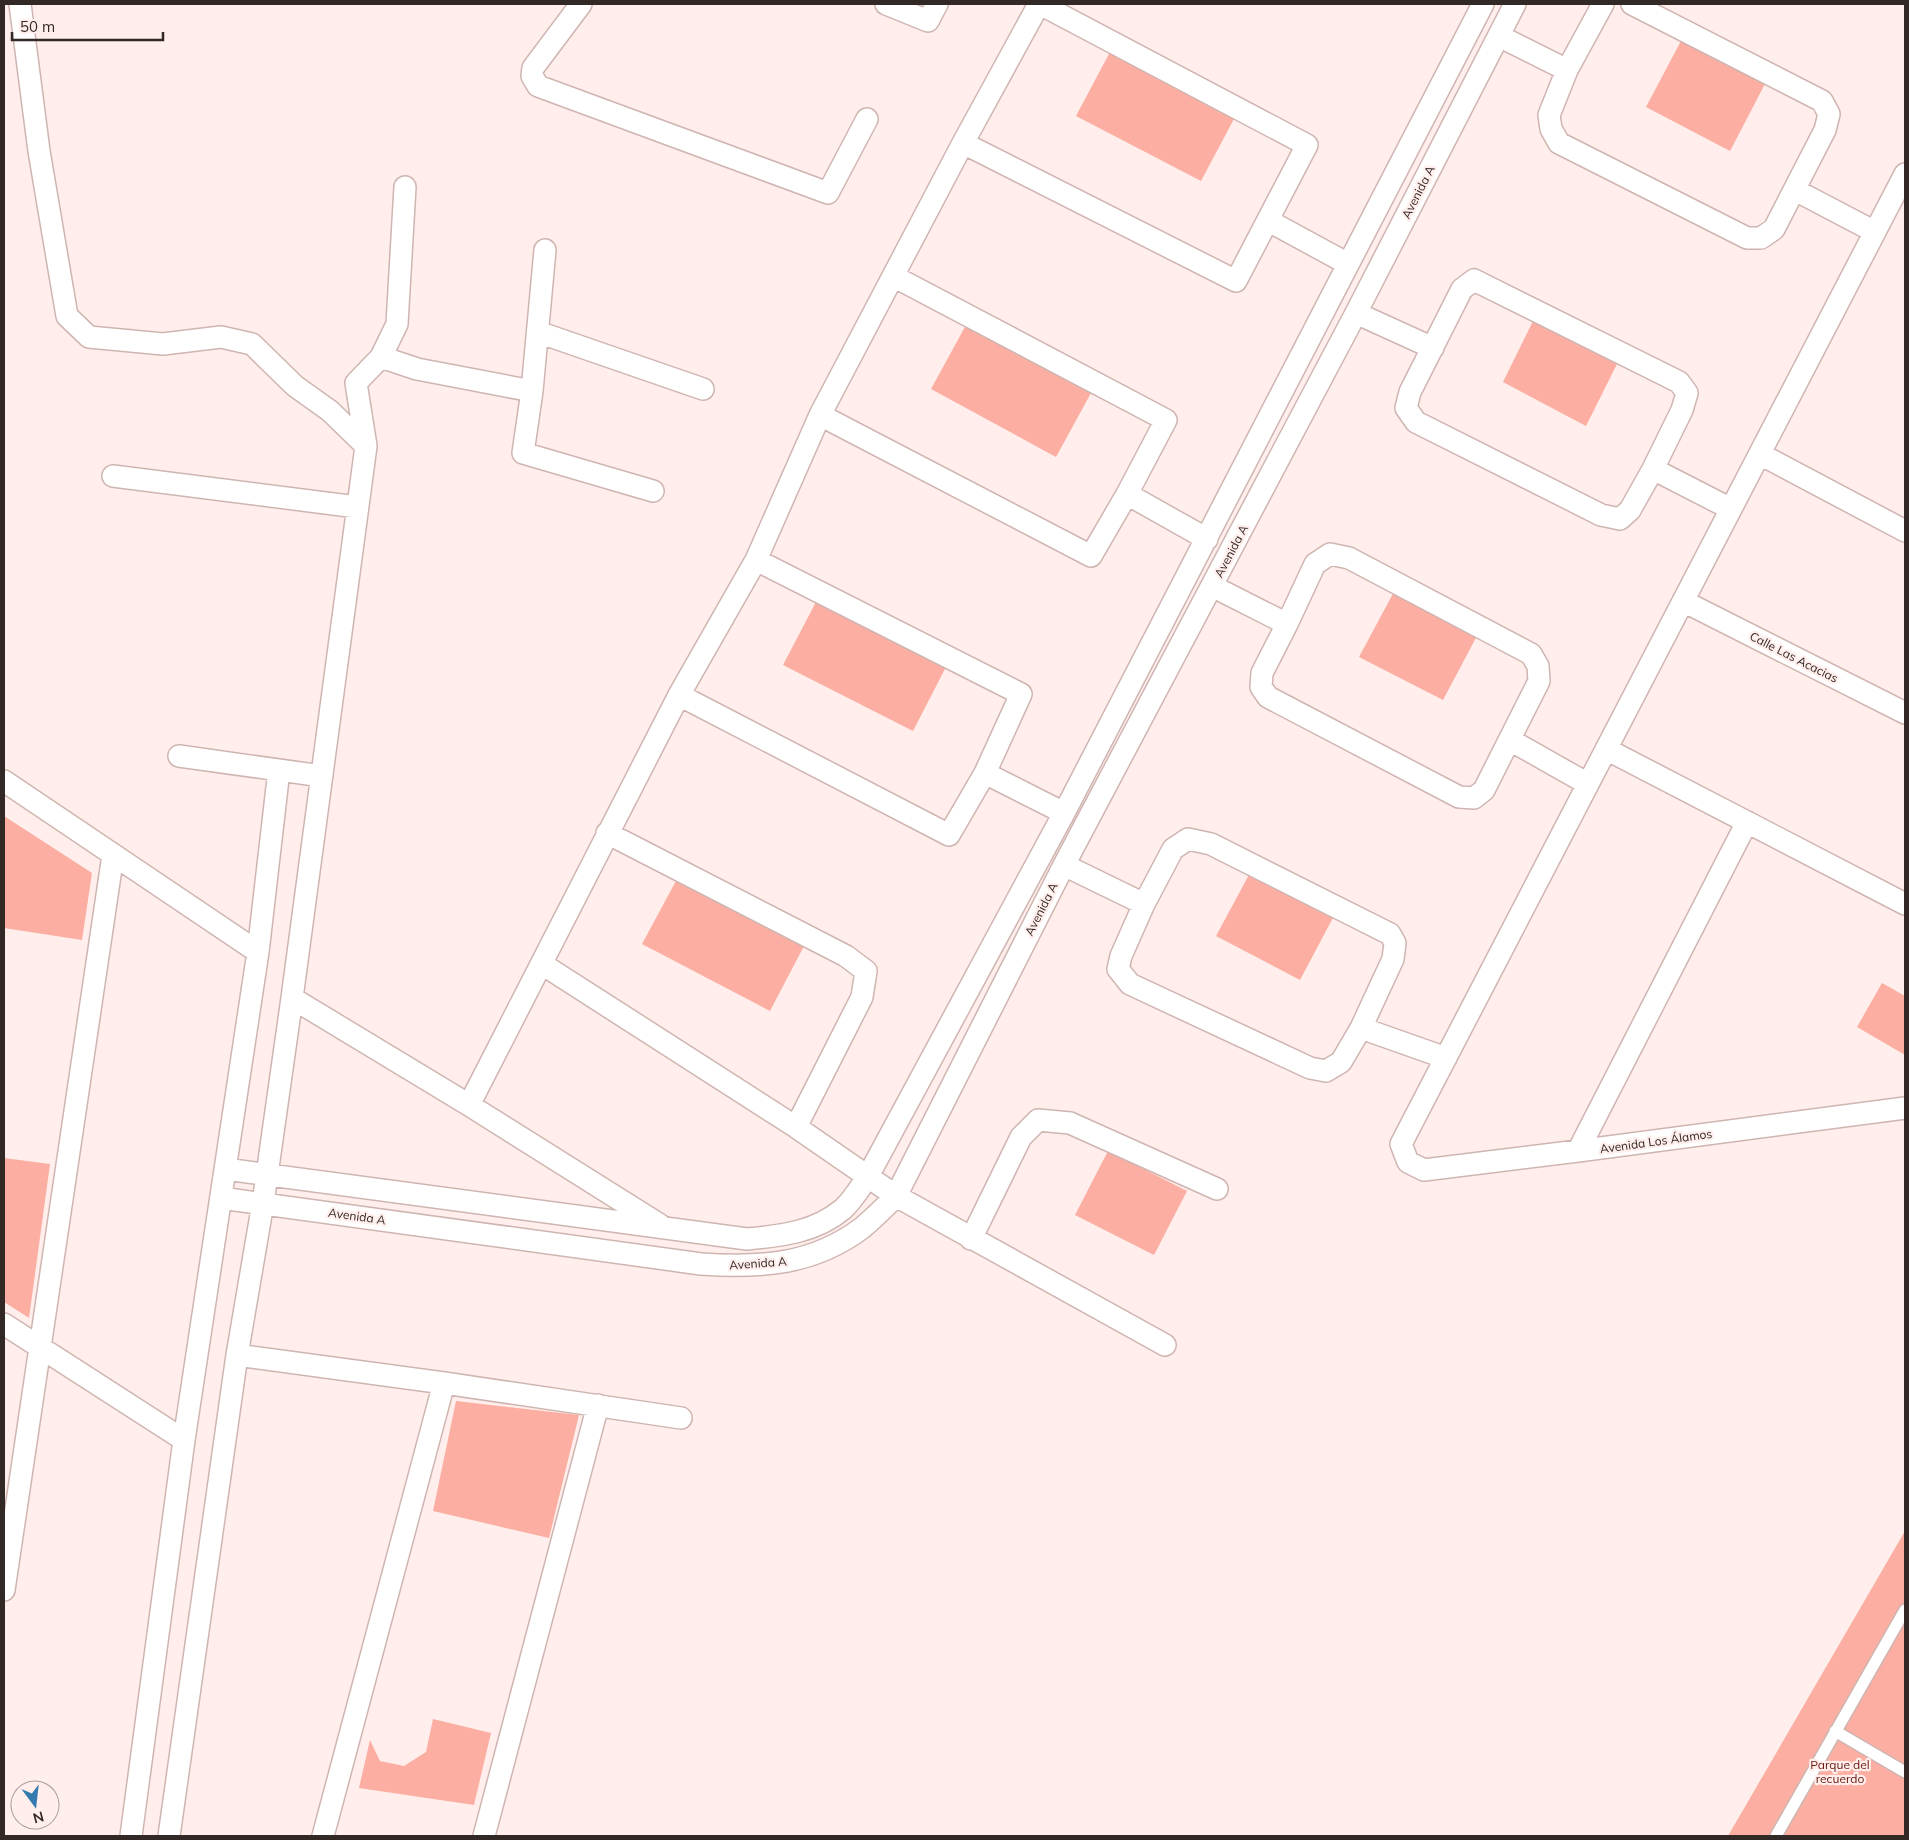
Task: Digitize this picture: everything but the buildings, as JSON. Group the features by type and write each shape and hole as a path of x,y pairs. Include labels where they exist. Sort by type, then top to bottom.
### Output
{"street":[{"path":"20,4 39,151 67,316 89,337 163,344 221,337 252,344 296,386 330,411 366,446"},
{"path":"581,4 533,68 532,76 538,86 828,193 867,119"},
{"path":"886,4 928,21 936,4"},
{"path":"469,1105 679,695 756,560 820,415 963,143 1040,4 1308,145 1270,221 1236,281 963,143"},
{"name":"Avenida A","path":"225,1169 747,1239 781,1236 811,1228 844,1209 867,1178 1064,814 1483,4"},
{"name":"Avenida A","path":"221,1198 701,1264 741,1267 784,1262 823,1251 862,1228 896,1196 1064,865 1356,313 1515,4"},
{"path":"1603,4 1567,70 1549,115 1551,129 1559,143 1747,238 1761,238 1774,229 1826,130 1829,114 1822,101 1632,4"},
{"path":"1499,36 1567,70"},
{"path":"1360,1028 1446,1058 1905,174"},
{"path":"169,1836 237,1356 263,1203 366,446 356,384 381,357 397,324 405,187"},
{"path":"1795,190 1875,232"},
{"path":"1270,221 1348,264"},
{"path":"545,250 532,391 523,453 653,491"},
{"path":"820,415 1091,556 1127,494 1166,420 893,276"},
{"path":"1474,280 1679,382 1687,393 1682,410 1653,469 1630,510 1620,519 1601,515 1416,422 1406,408 1410,392 1433,348 1462,289 1474,280"},
{"path":"1356,313 1433,348"},
{"path":"538,332 703,389"},
{"path":"381,357 417,369 532,391"},
{"path":"1760,454 1904,526"},
{"path":"1653,469 1731,509"},
{"path":"113,476 358,507"},
{"path":"1127,494 1207,539"},
{"path":"1330,554 1349,558 1531,654 1538,666 1538,681 1484,790 1474,798 1459,797 1268,696 1261,687 1262,673 1287,624 1314,564 1330,554"},
{"path":"1196,559 1216,579 1287,624"},
{"path":"679,695 949,835 985,773 1021,694 756,560"},
{"name":"Calle Las Acacias","path":"1684,601 1905,713"},
{"path":"1510,740 1588,784"},
{"path":"1606,749 1905,904"},
{"path":"179,756 322,776"},
{"path":"131,1836 184,1440 258,952 279,770"},
{"path":"985,773 1064,814"},
{"path":"4,781 258,952"},
{"path":"1578,1151 1747,822"},
{"path":"607,833 846,956 866,971 862,997 796,1127"},
{"path":"1188,839 1211,844 1390,934 1395,943 1393,959 1360,1028 1341,1062 1326,1071 1310,1068 1130,984 1118,969 1121,956 1144,904 1173,849 1188,839"},
{"path":"4,1590 113,855"},
{"path":"1064,865 1144,904"},
{"path":"542,964 796,1127 867,1178 896,1196 1165,1345"},
{"path":"292,998 469,1105 667,1229"},
{"name":"Avenida Los Álamos","path":"1446,1058 1401,1144 1408,1162 1424,1170 1905,1108"},
{"path":"971,1238 1021,1137 1038,1120 1070,1123 1217,1189"},
{"path":"4,1324 184,1440"},
{"path":"237,1356 444,1383 681,1418"},
{"path":"323,1836 444,1383"},
{"path":"484,1836 598,1405"}],"lane":[{"path":"1776,1836 1834,1731 1905,1610"},
{"path":"1834,1731 1905,1772"}],"green space":[{"path":"1682,39 1766,82 1730,151 1646,107"},
{"path":"1110,52 1235,117 1201,181 1076,116"},
{"path":"1535,317 1619,360 1586,426 1503,382"},
{"path":"966,325 1091,393 1056,457 931,389"},
{"path":"1396,588 1479,632 1443,700 1359,657"},
{"path":"817,600 947,665 913,731 783,665"},
{"path":"4,816 92,873 82,940 4,928"},
{"path":"1251,871 1335,914 1300,980 1216,936"},
{"path":"677,879 804,946 770,1011 642,944"},
{"path":"1882,983 1905,996 1905,1055 1857,1027"},
{"path":"1108,1151 1187,1191 1154,1255 1075,1215"},
{"path":"4,1158 50,1164 29,1318 4,1302"},
{"path":"456,1401 579,1415 549,1538 433,1511"},
{"name":"Parque del recuerdo","path":"1905,1531 1905,1836 1728,1836"},
{"path":"433,1719 491,1733 474,1805 359,1788 370,1740 380,1761 404,1766 426,1752"}]}
